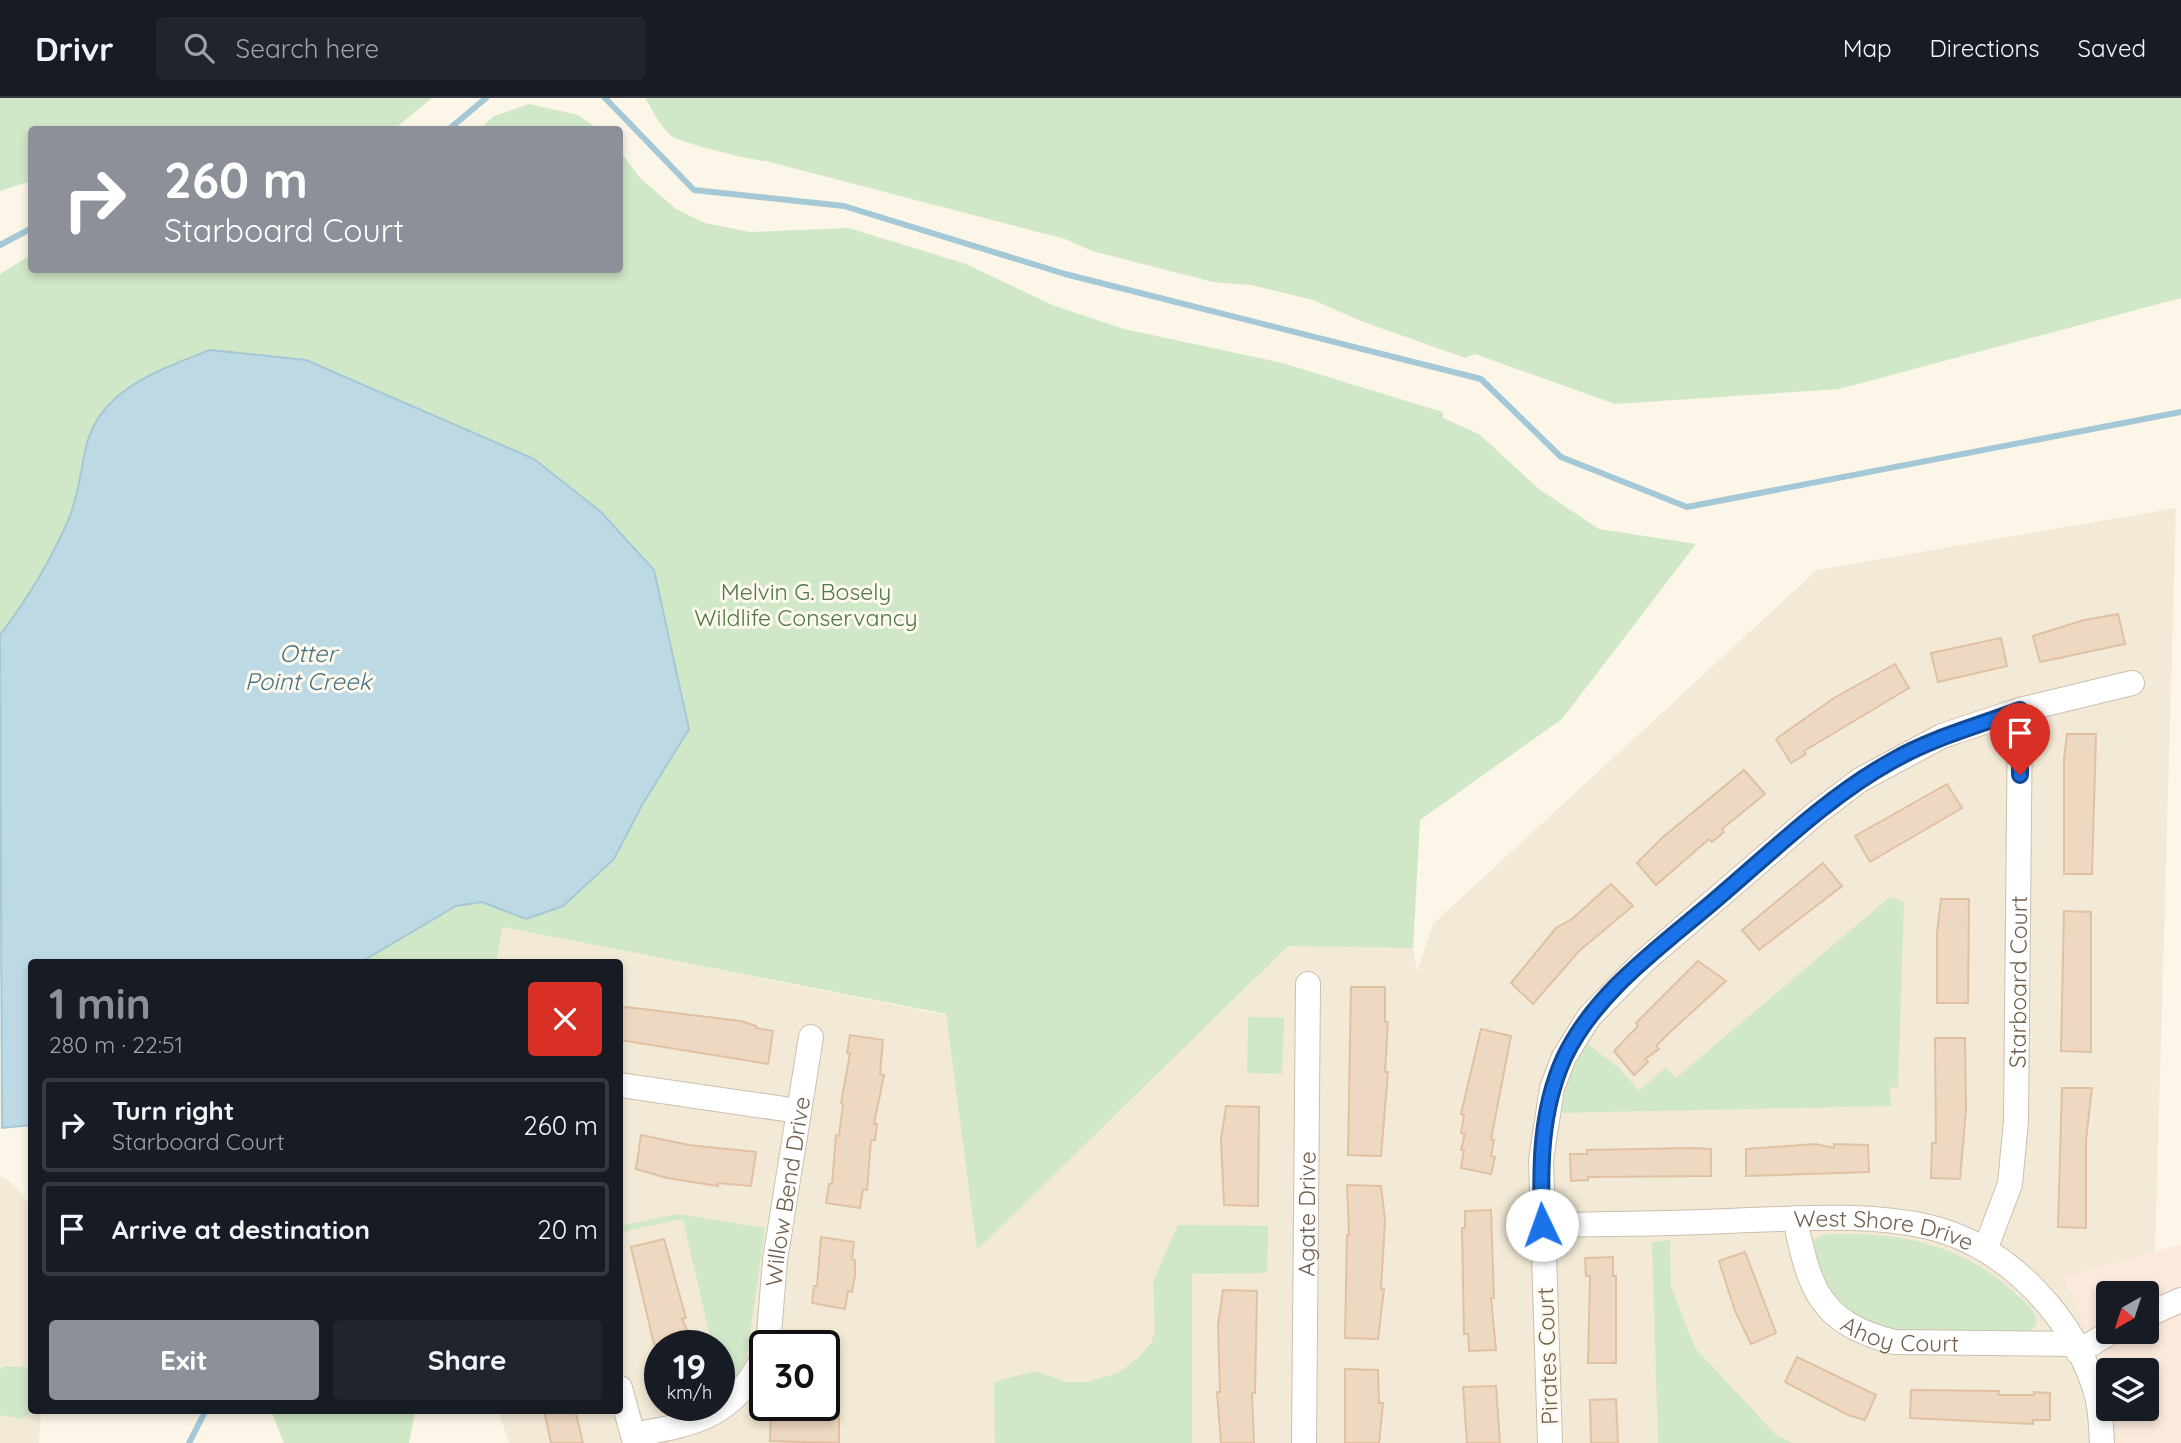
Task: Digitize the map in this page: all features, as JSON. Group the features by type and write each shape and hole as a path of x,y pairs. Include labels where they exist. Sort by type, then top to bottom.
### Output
{"street":[{"name":"Pirates Court","path":"1550,1443 1541,1160 1552,1088 1580,1031 1616,988 1815,814 1860,780 1942,736 2020,710 2132,683"},
{"name":"Starboard Court","path":"1985,1250 2010,1184 2016,1121 2020,710"},
{"name":"Agate Drive","path":"1304,1443 1308,984"},
{"name":"Willow Bend Drive","path":"769,1330 775,1260 811,1037"},
{"path":"623,1085 799,1111"},
{"name":"West Shore Drive","path":"1542,1225 1795,1219 1906,1222 1954,1236 1985,1250 2026,1282 2077,1348 2098,1397 2102,1443"},
{"name":"Ahoy Court","path":"1795,1219 1805,1268 1815,1292 1832,1312 1867,1335 1894,1342 2077,1348"},
{"path":"2160,1309 2181,1300"},
{"path":"2077,1348 2096,1339"},
{"path":"623,1399 634,1439 694,1422 721,1410 740,1395 749,1383"}],"shaded area":[{"path":"2176,508 2155,1252 2064,1277 2101,1358 2096,1358 2096,1421 2116,1421 2116,1443 509,1443 499,1414 623,1414 623,959 497,959 503,927 946,1015 978,1249 1289,945 1413,948 1417,972 1433,924 1817,570"},
{"path":"0,1176 13,1184 28,1203 28,1414 41,1414 39,1443 0,1443"},
{"path":"2181,1244 2181,1443 2116,1443 2116,1421 2159,1421 2159,1358 2101,1358 2063,1277"}],"green space":[{"path":"0,98 432,98 398,126 28,126 28,182 0,191"},
{"path":"645,98 2181,98 2181,298 1839,389 1615,404 1475,354 1465,358 1361,321 1313,300 1251,285 1213,282 1092,251 1065,239 692,144 671,135 662,126"},
{"path":"529,104 578,115 594,126 483,126 494,116"},
{"name":"Melvin G. Bosely Wildlife Conservancy","path":"623,155 640,178 676,209 705,223 750,232 849,228 966,264 1052,305 1124,329 1282,363 1443,412 1443,418 1479,434 1539,489 1599,529 1696,544 1562,719 1420,820 1413,948 1288,946 977,1250 946,1014 503,927 497,959 28,959 28,964 0,977 0,274 28,257 28,273 623,273"},
{"path":"1890,897 1904,902 1898,1087 1890,1088 1891,1106 1559,1113 1568,1080 1586,1043 1618,1067 1639,1091 1666,1067 1676,1078"},
{"path":"1248,1017 1284,1018 1282,1074 1247,1073"},
{"path":"677,1214 765,1228 747,1354 735,1382 735,1330 708,1330 683,1219 623,1231 623,1225"},
{"path":"1178,1225 1268,1226 1267,1273 1192,1274 1192,1443 995,1443 994,1382 1035,1371 1066,1382 1087,1382 1118,1373 1138,1358 1151,1343 1155,1331 1153,1282"},
{"path":"1854,1234 1921,1242 1962,1257 1981,1267 2024,1301 2033,1311 2036,1325 2029,1333 1895,1334 1837,1307 1808,1248 1816,1238 1822,1236"},
{"path":"1670,1240 1671,1287 1695,1348 1777,1436 1793,1443 1658,1443 1652,1243"},
{"path":"4,1366 25,1367 28,1371 29,1414 23,1419 0,1415 0,1370"},
{"path":"272,1414 414,1414 409,1443 284,1443"}],"water":[{"name":"Otter Point Creek","path":"210,350 306,360 534,459 601,512 654,570 689,729 642,805 614,859 563,906 526,919 482,902 456,906 366,959 28,959 28,1125 2,1128 0,635 39,578 63,532 76,498 87,443 95,424 106,408 121,394 173,365"}],"building":[{"path":"2118,614 2125,644 2040,662 2033,636 2084,620"},
{"path":"2001,638 2007,666 1938,682 1931,653"},
{"path":"1895,664 1909,688 1804,751 1806,754 1791,763 1776,739 1834,698"},
{"path":"2067,734 2096,734 2092,874 2064,874 2064,759"},
{"path":"1744,770 1765,794 1722,829 1724,832 1712,842 1709,839 1656,885 1637,863 1662,838"},
{"path":"1947,784 1962,808 1870,862 1855,836"},
{"path":"1823,863 1842,886 1759,950 1742,930"},
{"path":"1611,884 1633,906 1579,951 1533,1004 1511,983 1556,928 1572,919"},
{"path":"1941,899 1969,899 1968,1003 1937,1003 1937,933"},
{"path":"2064,911 2091,912 2091,1052 2061,1051"},
{"path":"1698,961 1726,981 1656,1046 1659,1049 1645,1059 1648,1062 1634,1075 1614,1051 1638,1026 1636,1023"},
{"path":"1351,987 1385,987 1385,1022 1388,1022 1385,1072 1388,1072 1381,1156 1348,1155"},
{"path":"623,1008 741,1021 756,1028 773,1031 768,1064 623,1040"},
{"path":"1481,1029 1511,1036 1491,1139 1494,1140 1491,1156 1495,1157 1491,1174 1461,1168 1464,1150 1461,1150 1465,1134 1461,1133 1464,1115 1461,1114"},
{"path":"850,1035 883,1040 880,1074 884,1075 874,1124 877,1124 875,1140 871,1140 867,1190 863,1189 860,1208 826,1203 829,1184 832,1184 836,1135 839,1136"},
{"path":"1935,1038 1965,1038 1966,1109 1960,1179 1931,1178 1932,1143 1936,1143"},
{"path":"2062,1088 2092,1088 2086,1140 2086,1228 2058,1227"},
{"path":"1226,1106 1259,1107 1258,1206 1224,1205 1221,1140"},
{"path":"641,1135 689,1145 756,1152 751,1186 718,1183 718,1186 667,1178 636,1169"},
{"path":"1815,1144 1834,1148 1834,1144 1868,1145 1869,1172 1746,1176 1746,1149"},
{"path":"1711,1149 1711,1176 1588,1177 1588,1180 1571,1181 1570,1154 1587,1154 1587,1150"},
{"path":"1347,1185 1381,1186 1385,1220 1381,1289 1384,1289 1378,1339 1345,1338 1349,1235"},
{"path":"1491,1210 1494,1298 1491,1298 1496,1350 1469,1351 1468,1334 1464,1334 1462,1228 1465,1228 1465,1211"},
{"path":"821,1237 854,1242 852,1259 855,1260 855,1276 852,1292 848,1291 845,1309 812,1303 814,1286 817,1286"},
{"path":"664,1239 686,1318 682,1319 687,1330 651,1330 631,1247"},
{"path":"1745,1252 1776,1333 1751,1344 1735,1311 1719,1261"},
{"path":"1613,1257 1613,1276 1616,1276 1616,1363 1588,1363 1590,1276 1586,1276 1585,1258"},
{"path":"1223,1290 1257,1291 1255,1393 1252,1393 1254,1443 1221,1443 1217,1392 1220,1392 1218,1325"},
{"path":"1797,1357 1876,1395 1865,1420 1848,1415 1785,1382"},
{"path":"1345,1369 1378,1370 1379,1403 1383,1403 1379,1443 1345,1443"},
{"path":"1496,1386 1500,1443 1467,1443 1463,1387"},
{"path":"1911,1390 1999,1391 1998,1395 2050,1393 2050,1420 2033,1420 2033,1424 1910,1418"},
{"path":"1616,1399 1618,1443 1591,1443 1590,1400"},
{"path":"545,1414 576,1414 583,1443 551,1443"},
{"path":"771,1421 839,1421 839,1443 770,1441"}],"waterway":[{"path":"453,126 486,98"},
{"path":"605,98 694,190 844,206 1065,274 1481,379 1561,457 1687,507 2181,412"},
{"path":"0,245 28,230"},
{"path":"189,1443 204,1414"}],"route":[{"path":"1542,1225 1541,1160 1552,1088 1564,1057 1590,1017 1643,962 1815,814 1860,780 1894,759 1942,736 2020,710 2020,775"}]}
